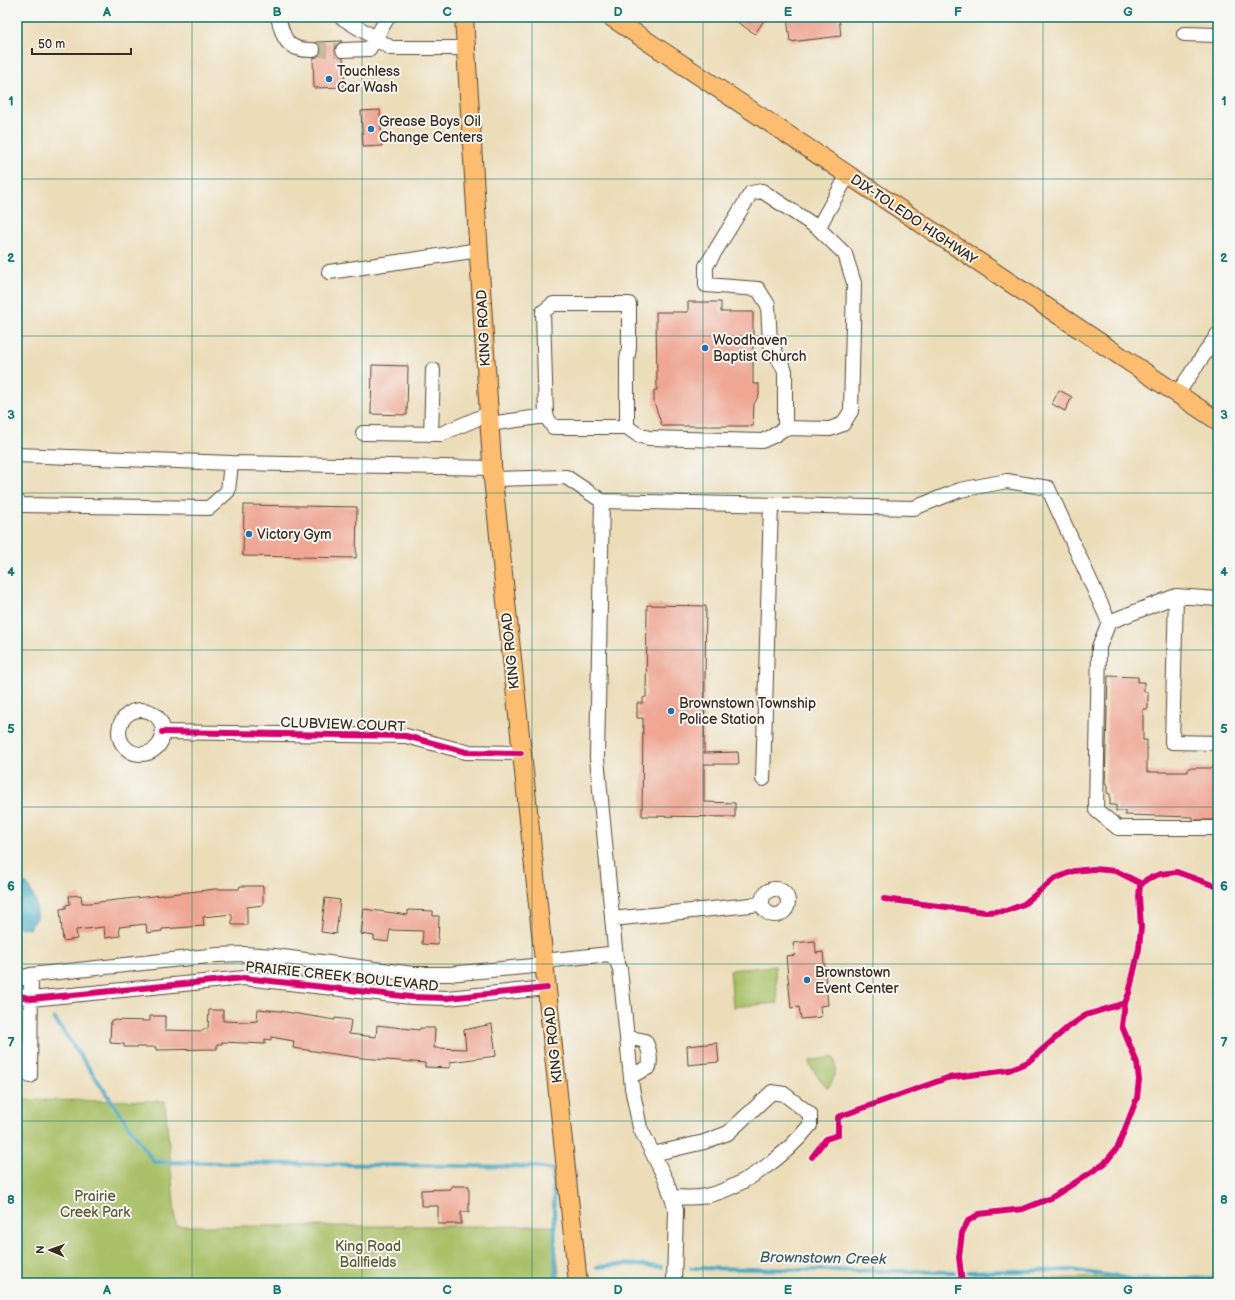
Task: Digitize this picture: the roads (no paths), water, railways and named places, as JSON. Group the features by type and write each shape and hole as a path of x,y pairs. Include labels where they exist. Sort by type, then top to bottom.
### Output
{"main road":[{"name":"KING ROAD","path":"464,17 488,419 521,753 578,1283"},
{"name":"DIX-TOLEDO HIGHWAY","path":"610,17 1218,421"}],"street":[{"path":"278,17 285,40 298,50 313,50"},
{"path":"341,17 390,48 466,48"},
{"path":"343,50 369,49 388,17"},
{"path":"1184,34 1218,35"},
{"path":"818,228 848,175"},
{"path":"627,427 629,304 553,304 543,312 546,416 553,427 627,427 638,435 649,438 762,441 785,428 830,429 843,424 851,411 854,283 845,254 818,228 762,191 751,193 706,266 706,285 758,289 768,304 770,342 785,370 785,428"},
{"path":"329,272 478,250"},
{"path":"1177,394 1218,334"},
{"path":"431,434 433,370"},
{"path":"363,433 441,434 488,419 546,416"},
{"path":"17,455 566,477 602,501 914,508 960,490 1007,481 1048,488 1109,622 1100,647 1096,810 1118,828 1218,828"},
{"path":"17,501 22,504 209,508 228,491 231,463"},
{"path":"602,501 597,758 616,958 620,969 631,1076 640,1128 666,1180 676,1210 677,1224 674,1283"},
{"path":"762,779 771,505"},
{"path":"1109,622 1176,596 1218,600"},
{"path":"1176,596 1172,742 1218,743"},
{"name":"CLUBVIEW COURT","path":"162,732 406,736 466,752 521,753"},
{"path":"612,919 762,904"},
{"name":"PRAIRIE CREEK BOULEVARD","path":"17,979 31,975 243,954 413,974 449,974 609,954 616,958"},
{"name":"PRAIRIE CREEK BOULEVARD","path":"291,982 295,959"},
{"path":"173,960 176,983"},
{"name":"PRAIRIE CREEK BOULEVARD","path":"411,997 413,974"},
{"path":"30,1076 31,975"},
{"name":"PRAIRIE CREEK BOULEVARD","path":"17,995 31,999 176,983 244,978 291,982 411,997 447,998 547,988"},
{"path":"627,1037 645,1041 649,1048 651,1059 649,1066 631,1076"},
{"path":"653,1154 704,1142 728,1133 772,1092 784,1094 810,1114 810,1125 778,1160 730,1187 700,1197 672,1197"}],"water":[{"path":"17,882 27,884 36,901 37,918 30,929 21,928 17,925"}],"waterway":[{"path":"54,1018 154,1162 537,1167 553,1170 556,1283"},
{"name":"Brownstown Creek","path":"597,1267 626,1264 661,1267"},
{"name":"Brownstown Creek","path":"691,1268 954,1272"},
{"name":"Brownstown Creek","path":"968,1272 1071,1270 1140,1280 1218,1278"}],"tunnel":[{"path":"313,50 343,50"}],"place":[{"name":"Touchless Car Wash","path":"329,79"},
{"name":"Grease Boys Oil Change Centers","path":"371,129"},
{"name":"Woodhaven Baptist Church","path":"705,348"},
{"name":"Victory Gym","path":"249,534"},
{"name":"Brownstown Township Police Station","path":"671,711"},
{"name":"Brownstown Event Center","path":"807,980"}],"park label":[{"name":"Prairie Creek Park","path":"95,1204"},
{"name":"King Road Ballfields","path":"368,1254"}]}
